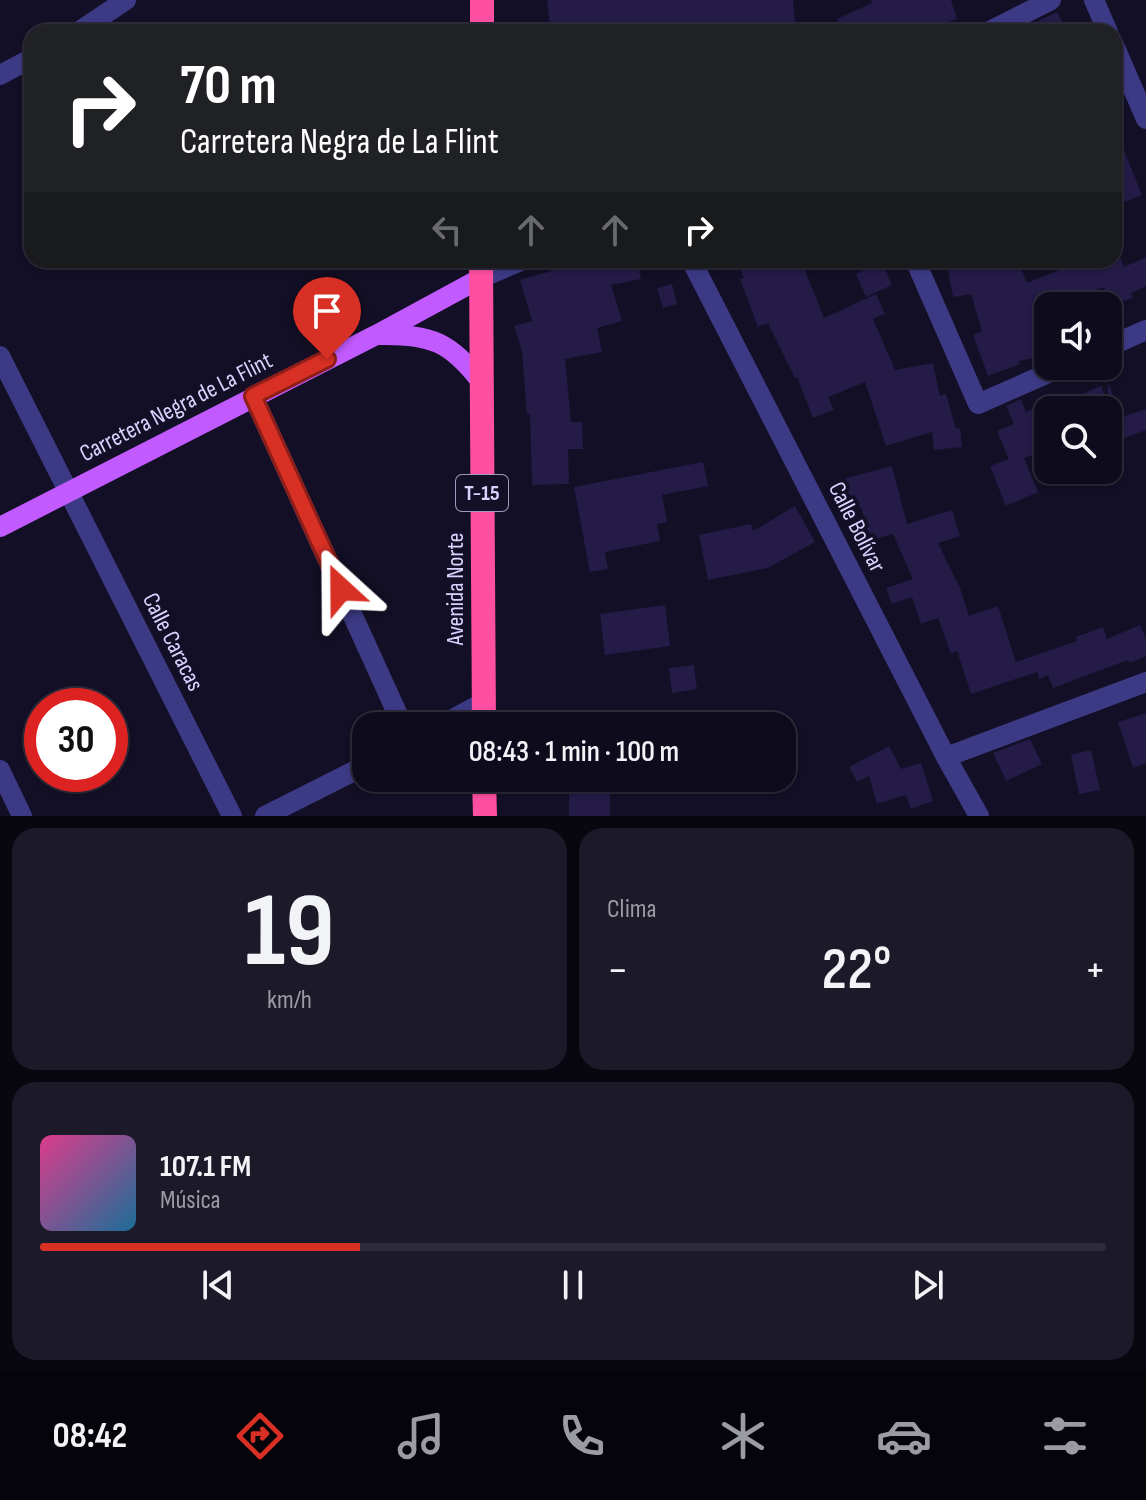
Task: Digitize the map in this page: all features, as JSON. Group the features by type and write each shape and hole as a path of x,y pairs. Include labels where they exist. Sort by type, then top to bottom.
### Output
{"highway":[{"path":"482,0 482,24"},
{"name":"Avenida Norte","path":"481,269 484,712"},
{"path":"484,792 485,816"}],"main road":[{"name":"Carretera Negra de La Flint","path":"0,527 376,335 481,269"},
{"name":"Carretera Negra de La Flint","path":"376,335 414,334 443,344 464,360 482,383"}],"street":[{"path":"90,24 126,0"},
{"path":"1004,24 1051,0"},
{"path":"1094,0 1104,24"},
{"path":"0,75 24,62"},
{"path":"1122,64 1146,119"},
{"name":"Calle Bolívar","path":"695,268 979,816"},
{"path":"918,268 978,404 1034,379"},
{"path":"1122,341 1146,330"},
{"name":"Calle Caracas","path":"0,356 232,816"},
{"path":"253,396 397,712"},
{"path":"946,757 1146,682"},
{"path":"0,770 22,816"},
{"path":"265,816 352,772"}],"building":[{"path":"547,0 793,0 795,24 550,24"},
{"path":"871,0 951,0 957,19 942,24 839,24 837,19 872,3"},
{"path":"1057,12 1063,24 1037,24"},
{"path":"1122,145 1142,195 1122,203"},
{"path":"1146,257 1146,286 1131,293 1133,298 1122,301 1122,292 1105,292 1104,287 1092,292 1034,292 1034,358 1019,361 1020,364 988,376 973,335 982,331 971,294 953,297 948,268 1020,268 1027,283 1064,268 1122,268 1122,262 1124,267"},
{"path":"561,268 639,268 641,279 611,285 622,321 597,328 602,352 565,359 571,422 582,422 583,449 568,449 569,484 532,485 530,414 527,414 522,351 514,326 532,321 520,280"},
{"path":"740,268 804,268 824,318 876,294 885,314 873,319 895,370 933,363 940,396 946,394 956,429 960,428 962,447 934,450 932,432 886,446 865,382 828,397 834,410 813,418 797,377 768,323 758,327 740,279 744,278"},
{"path":"869,268 885,268 892,285 866,297 856,274"},
{"path":"672,284 677,304 663,308 657,288"},
{"path":"1101,386 1105,396 1078,396"},
{"path":"1021,399 1026,412 1034,408 1034,454 1024,458 1038,492 1006,506 990,466 1009,459 997,431 1014,424 1006,406"},
{"path":"1146,409 1146,430 1122,439 1122,417"},
{"path":"703,462 708,486 662,495 667,522 657,524 660,541 605,552 608,569 590,572 574,487"},
{"path":"892,466 907,524 952,510 960,536 938,543 960,588 969,616 998,606 1016,662 1077,641 1076,637 1103,627 1107,639 1140,625 1146,639 1146,656 1053,688 1048,675 1039,679 1037,672 971,694 957,651 951,654 938,618 921,624 912,597 892,604 886,588 913,579 893,534 870,540 861,507 848,511 840,480"},
{"path":"795,506 815,542 768,568 708,580 699,535 751,524 753,531"},
{"path":"665,605 670,646 605,655 600,614"},
{"path":"694,665 697,689 672,693 669,668"},
{"path":"1146,713 1146,763 1133,768 1118,722"},
{"path":"1030,739 1042,764 1006,781 993,753"},
{"path":"889,746 901,769 921,763 933,801 911,809 906,795 877,804 869,776 857,782 849,767"},
{"path":"1091,750 1100,790 1079,794 1071,755"},
{"path":"569,792 610,792 610,816 569,816"}],"route":[{"path":"327,359 253,396 341,589"}]}
